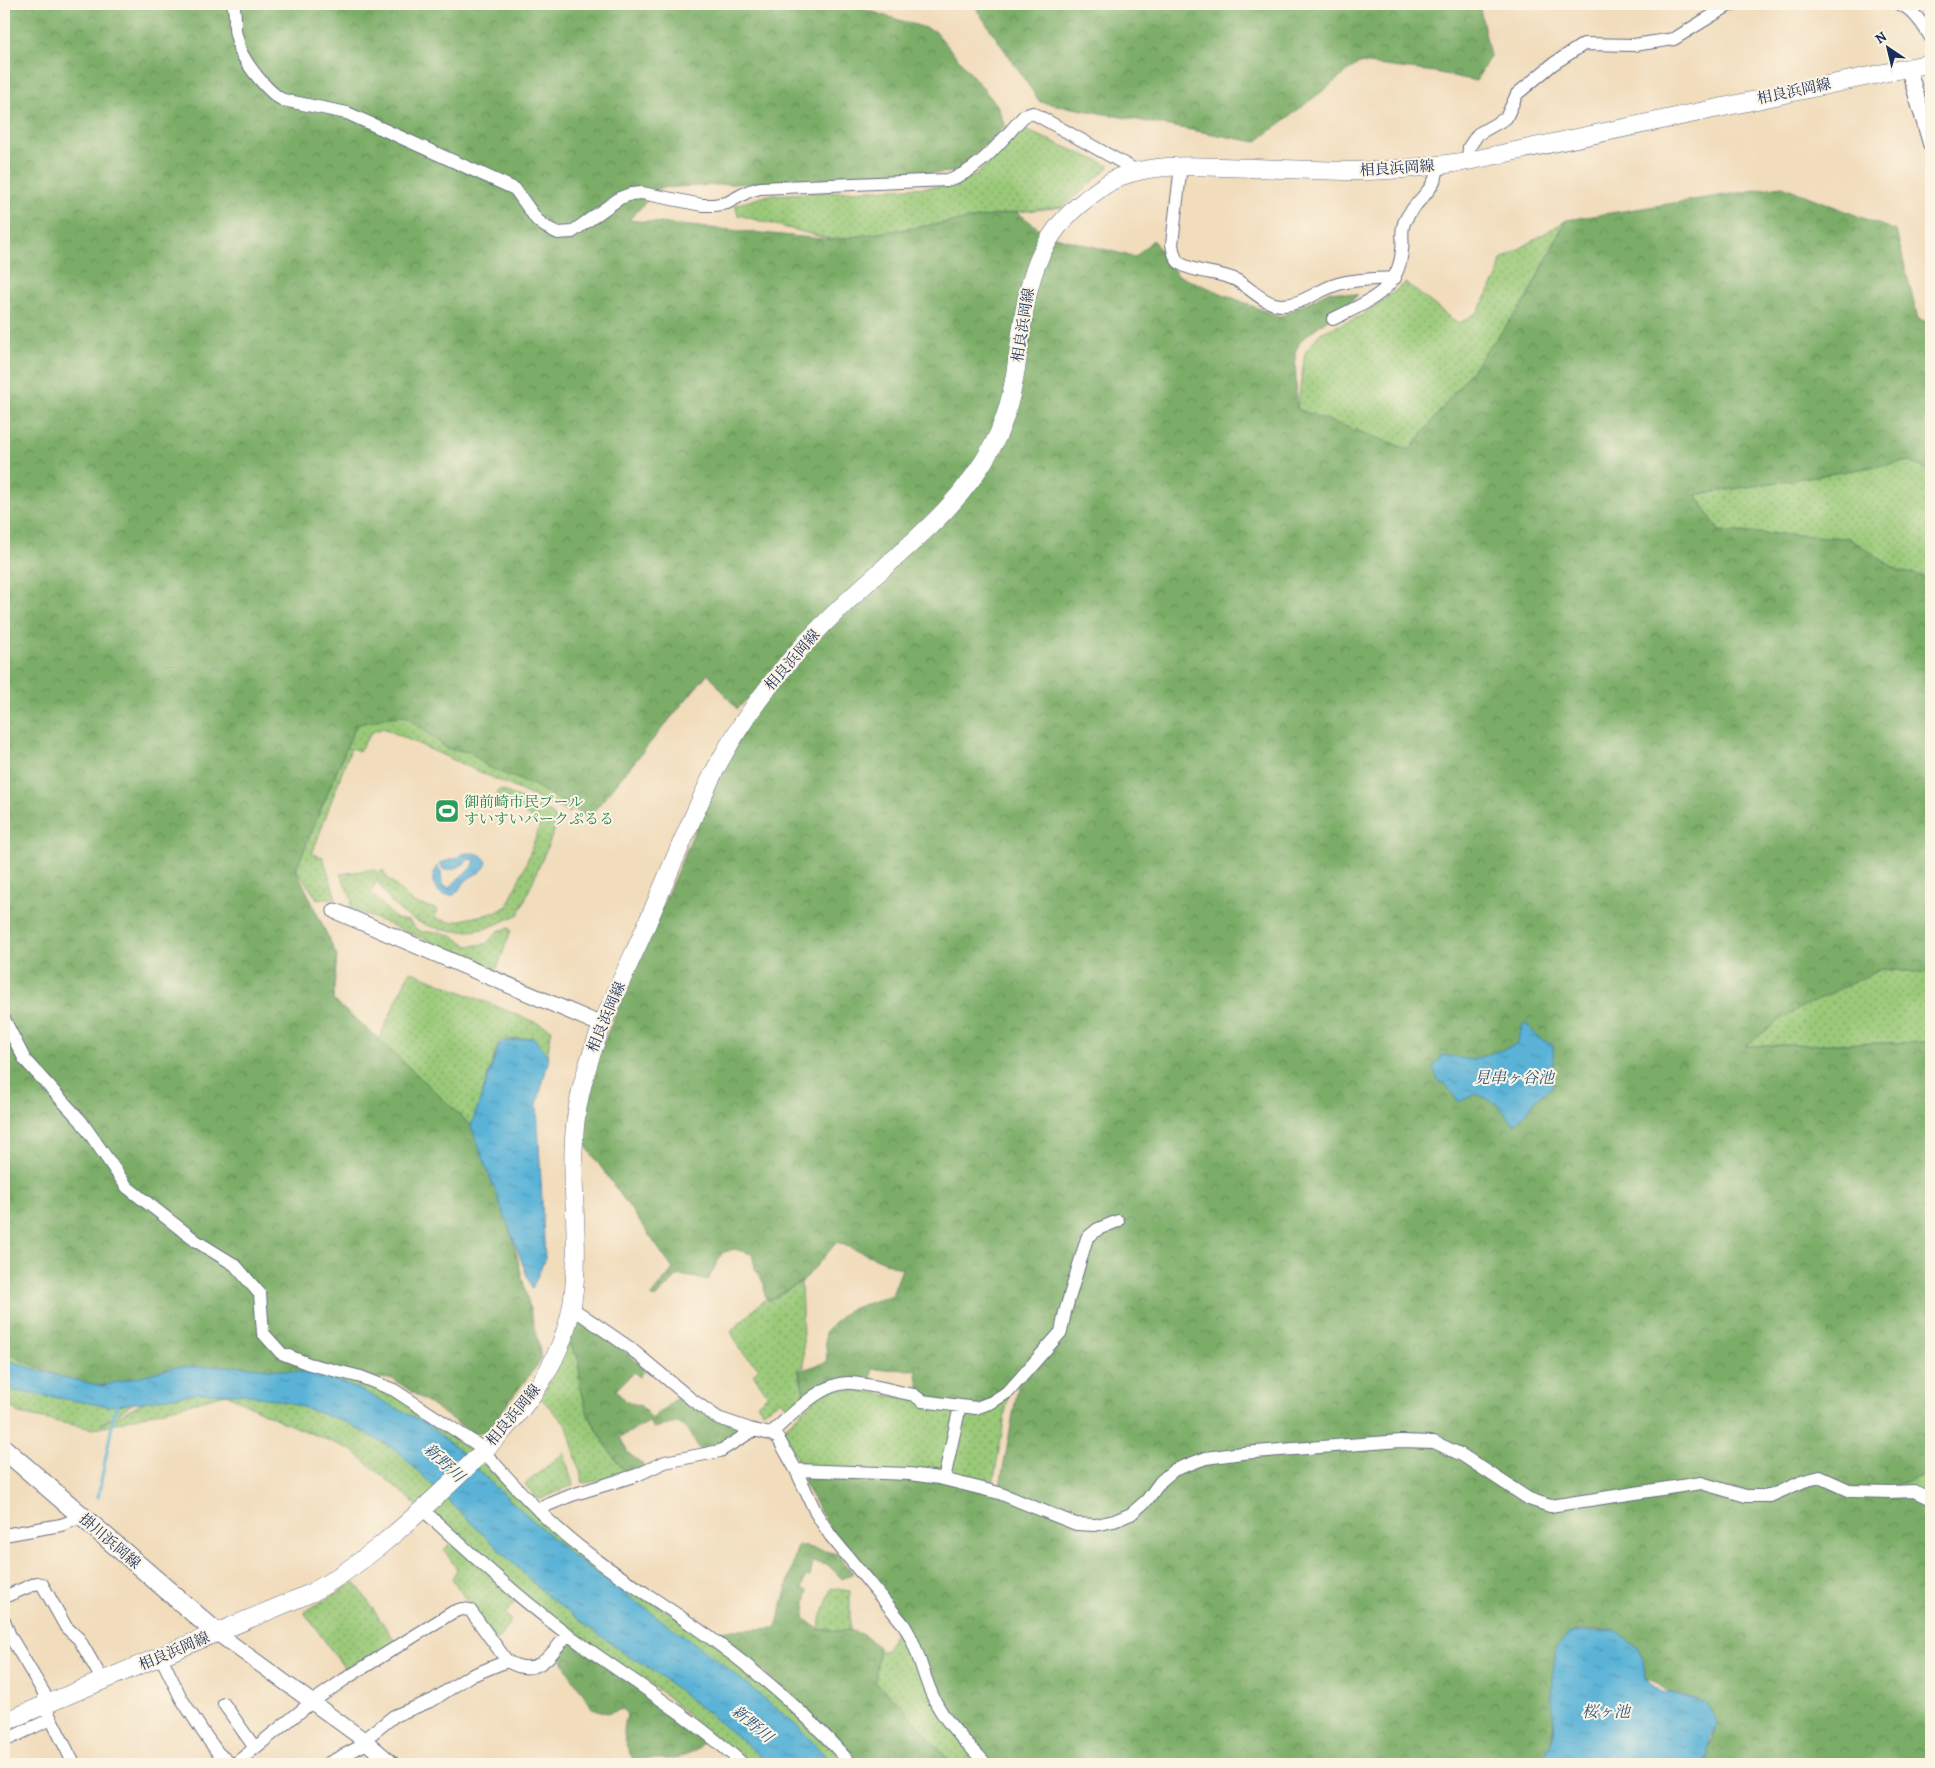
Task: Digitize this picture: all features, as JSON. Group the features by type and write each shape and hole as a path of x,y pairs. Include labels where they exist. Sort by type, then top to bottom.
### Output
{"main road":[{"name":"相良浜岡線","path":"4,1722 47,1712 103,1681 311,1593 342,1576 368,1557 483,1451 510,1423 535,1392 558,1352 572,1308 577,1242 572,1146 574,1124 589,1059 683,838 716,770 736,735 773,680 805,643 856,593 935,522 976,474 994,443 1008,410 1015,381 1026,298 1031,278 1052,235 1079,204 1104,185 1120,177 1181,165 1349,171 1439,165 1468,161 1931,62"},
{"name":"掛川浜岡線","path":"4,1449 218,1633"}],"street":[{"path":"233,4 236,14 236,34 240,49 266,88 274,96 283,100 348,113 515,190 537,220 558,233 572,232 620,198 631,194 642,193 714,205 727,203 749,191 760,188 957,178 970,171 1024,116 1033,114 1139,172"},
{"path":"1468,161 1469,147 1478,134 1506,118 1517,94 1553,64 1584,44 1634,45 1674,39 1734,4"},
{"path":"1899,4 1905,5 1922,23 1931,38"},
{"path":"1908,67 1931,145"},
{"path":"1181,165 1172,244 1179,264 1200,272 1223,275 1236,280 1268,303 1281,305 1297,302 1341,283 1395,278"},
{"path":"1333,320 1381,294 1395,278 1402,251 1401,230 1408,216 1432,188 1439,165"},
{"path":"335,911 602,1025"},
{"path":"4,1019 25,1060 81,1121 127,1187 196,1241 235,1265 260,1294 263,1332 281,1353 309,1364 361,1378 394,1390 483,1451 557,1528 616,1573 745,1664 780,1693 830,1740 851,1764"},
{"path":"770,1434 817,1394 832,1386 848,1382 914,1395 922,1401 976,1408 992,1402 1009,1391 1061,1332 1087,1238 1098,1229 1118,1221"},
{"path":"572,1308 630,1348 691,1399 718,1418 778,1438 796,1470 806,1495 830,1535 904,1625 913,1640 934,1699 944,1718 986,1764"},
{"path":"944,1479 960,1406"},
{"path":"538,1509 572,1495 637,1475 664,1462 720,1451 754,1430"},
{"path":"796,1470 909,1474 944,1479 999,1493 1076,1524 1095,1525 1114,1521 1131,1514 1147,1500 1161,1482 1174,1470 1206,1458 1242,1453 1401,1441 1434,1442 1462,1454 1529,1499 1550,1506 1702,1482 1746,1496 1770,1496 1804,1481 1820,1477 1851,1491 1914,1491 1931,1499"},
{"path":"424,1507 516,1595 700,1728 743,1764"},
{"path":"4,1535 61,1524 82,1516"},
{"path":"4,1597 37,1583 42,1584 66,1627 79,1639 103,1681"},
{"path":"161,1657 181,1698 203,1732 218,1753 233,1764 312,1702 345,1679 453,1612 462,1609 470,1610 507,1661 516,1666 532,1668 544,1662 568,1634"},
{"path":"4,1620 10,1636 44,1693 47,1712 74,1764"},
{"path":"218,1633 365,1741 392,1764"},
{"path":"327,1764 344,1760 394,1716 433,1700 468,1678 507,1661"},
{"path":"224,1704 255,1748"},
{"path":"4,1741 47,1712"}],"green space":[{"path":"4,4 847,4 935,31 997,105 1005,126 956,172 659,188 629,220 832,240 1017,212 1047,235 1135,257 1153,240 1177,275 1279,317 1330,291 1358,295 1301,340 1295,352 1297,409 1410,450 1526,300 1566,220 1782,186 1896,231 1918,319 1931,323 1931,472 1910,461 1696,495 1719,531 1849,538 1899,571 1931,578 1931,973 1881,969 1790,1013 1745,1046 1931,1042 1931,1472 1894,1486 1931,1517 1931,1764 1785,1764 1775,1759 1774,1764 1705,1764 1716,1725 1699,1700 1671,1693 1646,1677 1642,1657 1615,1630 1574,1631 1556,1648 1553,1742 1538,1764 986,1764 944,1718 908,1632 837,1540 803,1482 805,1471 944,1480 1000,1486 1019,1381 976,1408 922,1401 916,1370 872,1369 871,1385 850,1380 805,1397 799,1371 827,1362 825,1332 848,1310 892,1295 902,1269 837,1242 804,1280 769,1301 765,1296 764,1284 755,1268 752,1254 734,1249 722,1253 708,1280 679,1275 655,1298 651,1296 673,1269 584,1143 593,1067 738,730 813,634 737,709 708,673 588,818 538,787 488,767 470,752 448,749 407,716 388,717 356,725 296,869 337,956 333,1000 379,1039 477,1131 512,1236 541,1360 488,1429 475,1435 393,1379 241,1370 84,1387 4,1352"},
{"path":"973,4 1479,4 1490,56 1476,81 1435,72 1359,63 1256,142 1040,102"},
{"path":"1023,129 1110,166 1063,207 1017,212 833,240 738,215 735,205 769,195 951,186 976,175"},
{"path":"1565,221 1526,300 1410,450 1297,409 1305,353 1320,333 1361,316 1406,283 1458,324 1478,312 1497,277 1501,260"},
{"path":"1910,461 1931,472 1931,578 1899,571 1849,538 1719,531 1696,495"},
{"path":"407,716 446,748 470,752 488,767 536,786 572,809 570,813 383,728 372,732 359,751 351,748 312,854 323,857 336,898 318,900 296,869 356,725 388,717"},
{"path":"500,789 553,814 557,824 519,914 490,927 478,930 453,931 427,925 405,914 392,903 377,880 371,893 396,919 409,921 422,932 440,932 452,936 469,946 486,944 498,931 509,928 511,930 497,969 350,908 352,900 340,874 375,869 377,874 383,870 386,876 414,903 437,909 435,919 452,922 497,912 507,906 526,864 540,825 496,795"},
{"path":"1881,969 1931,973 1931,1042 1744,1046 1781,1016"},
{"path":"410,971 552,1029 547,1056 533,1037 499,1041 470,1132 379,1039"},
{"path":"801,1282 804,1367 798,1370 805,1397 790,1410 781,1400 763,1412 757,1404 768,1395 753,1374 759,1368 740,1350 731,1331 766,1298 770,1300"},
{"path":"580,1318 585,1319 645,1368 639,1377 634,1372 616,1390 625,1401 641,1406 652,1419 679,1396 744,1428 717,1451 700,1450 689,1431 678,1423 653,1428 649,1422 620,1437 628,1453 644,1465 629,1477 609,1451 587,1412 580,1385 579,1360 569,1342"},
{"path":"569,1342 579,1360 580,1385 588,1415 609,1450 629,1477 583,1483 567,1426 540,1397"},
{"path":"4,1352 68,1380 184,1371 100,1425 185,1381 185,1371 291,1362 390,1389 467,1448 554,1533 615,1578 730,1652 827,1737 849,1764 742,1764 664,1694 504,1583 431,1517 352,1450 283,1422 226,1394 93,1429 19,1414 10,1406 4,1414"},
{"path":"826,1389 857,1390 922,1401 1009,1391 993,1485 803,1470 781,1431"},
{"path":"564,1453 573,1485 539,1500 525,1484"},
{"path":"1931,1472 1931,1517 1894,1486"},
{"path":"454,1539 519,1598 505,1614 511,1621 496,1642 452,1579 457,1569 444,1550"},
{"path":"798,1545 838,1554 853,1573 842,1579 828,1565 813,1562 810,1577 805,1576 802,1589 808,1591 804,1618 818,1629 850,1630 865,1636 879,1648 875,1682 901,1705 948,1760 947,1764 851,1764 788,1691 712,1631 776,1628"},
{"path":"355,1582 396,1643 350,1676 304,1612"},
{"path":"831,1588 850,1591 850,1630 818,1629"},
{"path":"900,1621 986,1764 947,1764 948,1760 901,1705 875,1682 878,1652 888,1648"},
{"path":"571,1636 705,1738 697,1750 675,1759 633,1759 624,1737 627,1715 623,1709 607,1713 592,1708 563,1662 560,1655"}],"water":[{"path":"467,853 481,855 487,862 486,866 467,880 454,895 443,895 433,882 437,866 441,871 442,885 448,888 470,869 475,860 469,859 458,867 444,870 439,863 458,858 460,855"},
{"name":"見串ヶ谷池","path":"1526,1023 1538,1038 1553,1045 1553,1086 1537,1098 1522,1118 1514,1124 1496,1103 1477,1094 1458,1102 1445,1083 1439,1082 1433,1068 1443,1055 1472,1060 1516,1045 1522,1026"},
{"path":"533,1037 549,1058 537,1105 545,1259 532,1289 471,1126 500,1043"},
{"name":"新野川","path":"4,1359 58,1376 102,1386 176,1367 241,1366 319,1374 363,1391 427,1424 463,1454 491,1483 574,1557 720,1662 797,1726 833,1764 768,1764 749,1746 649,1667 629,1657 546,1595 396,1450 346,1422 287,1402 244,1394 199,1393 107,1406 15,1391 4,1384"},
{"name":"桜ヶ池","path":"1615,1630 1638,1648 1646,1677 1651,1685 1660,1692 1705,1702 1717,1725 1710,1738 1709,1755 1704,1764 1534,1764 1548,1750 1553,1741 1552,1680 1556,1648 1570,1632"}],"waterway":[{"path":"98,1497 116,1405"}],"place":[{"name":"御前崎市民プール すいすいパークぷるる","path":"447,811"}]}
